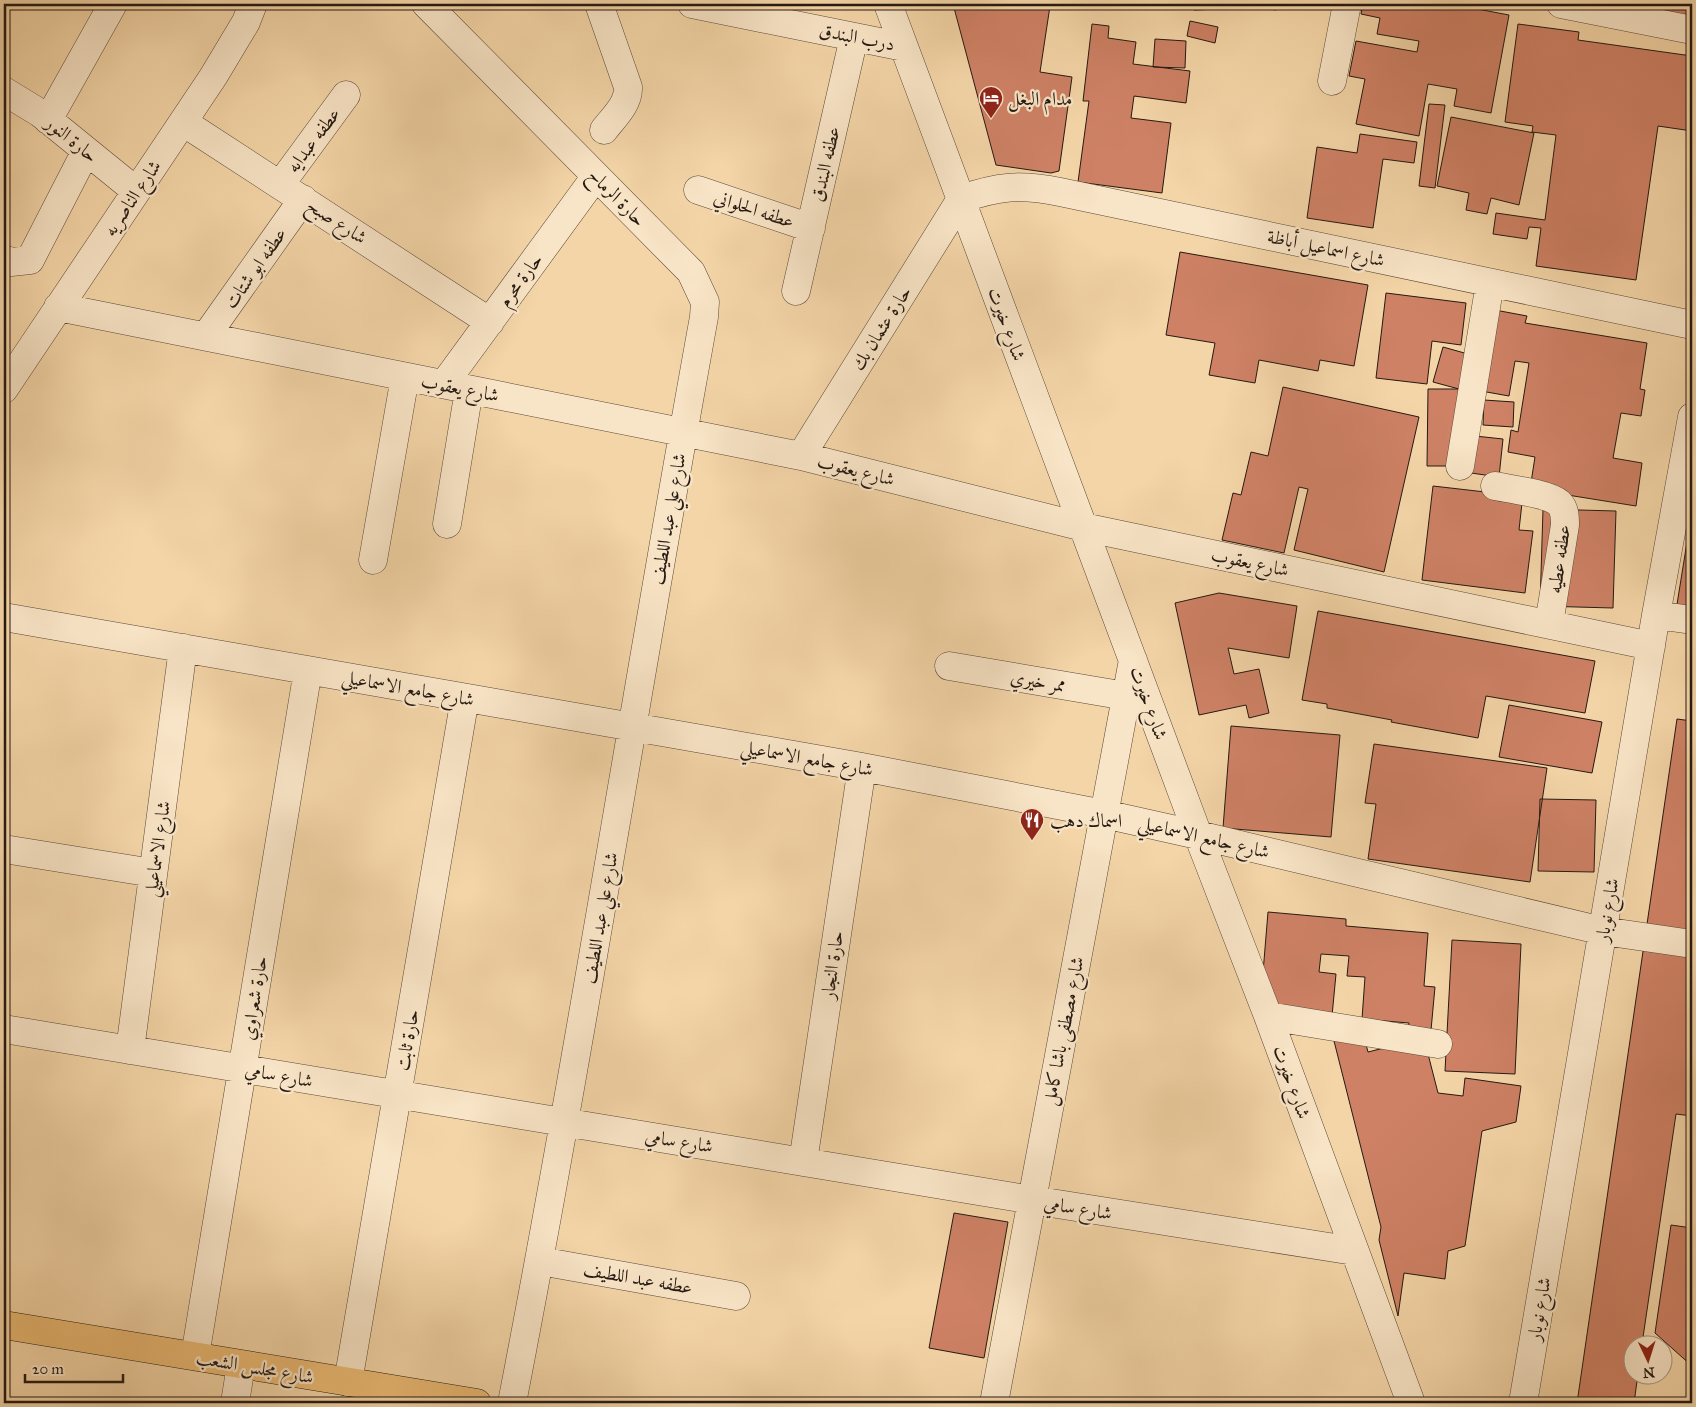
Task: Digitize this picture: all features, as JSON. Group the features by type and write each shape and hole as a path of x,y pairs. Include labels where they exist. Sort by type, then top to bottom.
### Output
{"main road":[{"name":"شارع مجلس الشعب","path":"4,1325 476,1403"}],"street":[{"path":"48,120 112,4"},
{"name":"شارع الناصريه","path":"4,389 183,122 246,22 253,4"},
{"name":"حارة الرماح","path":"426,4 691,272 704,302 704,317 683,433"},
{"path":"599,4 629,92 626,102 604,130"},
{"name":"درب البندق","path":"692,4 904,47"},
{"name":"شارع خيرت","path":"888,4 1198,835 1268,1016 1411,1403"},
{"path":"1332,81 1347,4"},
{"path":"1578,5 1692,30"},
{"name":"عطفه البندق","path":"796,291 854,36"},
{"name":"حارة النور","path":"4,91 48,120 136,191"},
{"name":"عطفه عبدايه","path":"280,184 346,95"},
{"name":"شارع صبح","path":"183,122 490,322"},
{"path":"4,259 17,262 30,260 86,151"},
{"name":"حارة محرم","path":"456,387 490,322 596,176"},
{"name":"شارع اسماعيل أباظة","path":"961,199 985,191 1010,186 1035,187 1692,325"},
{"name":"عطفه الحلواني","path":"698,190 811,228"},
{"name":"عطفه ابو شتات","path":"206,336 303,199"},
{"name":"حارة عثمان بك","path":"801,456 961,199"},
{"path":"1460,466 1490,283"},
{"name":"شارع يعقوب","path":"58,307 801,456 1083,527 1651,646"},
{"path":"373,560 405,377"},
{"path":"447,524 456,387"},
{"name":"شارع نوبار","path":"1523,1403 1656,615 1684,514 1692,417"},
{"name":"شارع علي عبد اللطيف","path":"512,1403 565,1122 683,433"},
{"name":"عطفه عطيه","path":"1495,486 1552,498 1560,504 1566,514 1549,624"},
{"path":"1656,615 1692,620"},
{"name":"شارع جامع الاسماعيلي","path":"4,617 862,767 1104,814 1603,931 1692,944"},
{"name":"شارع الاسماعيلي","path":"130,1050 183,648"},
{"name":"شارع مصطفى باشا كامل","path":"994,1403 1133,660"},
{"name":"ممر خيري","path":"949,666 1126,696"},
{"name":"حارة شعراوي","path":"195,1356 308,670"},
{"name":"حارة ثابت","path":"348,1382 465,698"},
{"name":"حارة النجار","path":"803,1162 862,767"},
{"path":"4,849 153,873"},
{"path":"1268,1016 1438,1044"},
{"name":"شارع سامي","path":"4,1029 1032,1200 1354,1251"},
{"name":"عطفه عبد اللطيف","path":"540,1261 736,1296"},
{"path":"235,1403 241,1365"}],"building":[{"path":"953,4 1037,4 1050,6 1040,72 1072,77 1059,171 1051,173 996,165"},
{"path":"1194,4 1219,4 1219,9 1194,10"},
{"path":"1239,4 1277,4 1276,10"},
{"path":"1363,4 1451,4 1509,15 1491,113 1454,106 1457,89 1428,84 1419,136 1356,124 1365,79 1349,76 1356,41 1417,52 1419,41 1377,34 1380,18 1361,14"},
{"path":"1574,4 1692,4 1692,29"},
{"path":"1190,21 1218,27 1215,43 1187,36"},
{"path":"1092,24 1109,26 1108,38 1136,42 1133,64 1190,71 1186,103 1134,96 1131,118 1171,123 1162,193 1078,182 1089,101 1083,101"},
{"path":"1518,24 1579,32 1578,40 1692,56 1692,131 1658,126 1636,280 1536,266 1541,228 1529,227 1527,239 1493,234 1496,213 1545,220 1556,135 1532,132 1533,126 1505,122"},
{"path":"1155,39 1186,41 1185,68 1153,67"},
{"path":"1429,104 1445,105 1435,188 1419,186"},
{"path":"1451,117 1534,133 1519,205 1491,198 1487,214 1466,210 1469,193 1437,186"},
{"path":"1360,134 1417,142 1414,163 1383,159 1373,228 1307,218 1317,147 1357,153"},
{"path":"1180,252 1368,285 1354,366 1320,360 1318,371 1259,360 1255,383 1209,375 1215,343 1166,335"},
{"path":"1386,293 1466,303 1461,345 1432,341 1427,384 1376,378"},
{"path":"1495,310 1527,316 1525,323 1647,343 1640,389 1645,390 1641,416 1621,413 1613,458 1642,463 1636,506 1530,489 1535,457 1508,452 1511,430 1518,432 1529,363 1515,361 1509,396 1481,391"},
{"path":"1443,347 1468,354 1459,389 1433,382"},
{"path":"1283,387 1419,417 1384,572 1294,550 1308,489 1299,487 1284,553 1222,540 1233,493 1241,495 1251,452 1268,456"},
{"path":"1428,389 1465,389 1461,466 1427,466"},
{"path":"1484,400 1514,402 1513,427 1483,425"},
{"path":"1475,436 1503,439 1499,477 1471,473"},
{"path":"1524,485 1519,530 1533,531 1525,593 1422,580 1433,486 1494,493"},
{"path":"1543,509 1616,511 1613,608 1540,606"},
{"path":"1687,542 1692,543 1692,626 1674,623"},
{"path":"1219,593 1297,606 1289,658 1228,648 1234,674 1259,669 1269,713 1249,718 1246,705 1199,715 1175,603"},
{"path":"1318,611 1595,661 1585,713 1486,696 1478,738 1391,722 1392,720 1327,708 1327,704 1302,700"},
{"path":"1509,705 1602,722 1592,773 1499,757"},
{"path":"1677,719 1692,721 1692,1116 1676,1114 1643,1334 1624,1334 1624,1384 1637,1384 1634,1403 1577,1403"},
{"path":"1231,726 1340,735 1331,837 1223,828"},
{"path":"1374,744 1547,768 1530,882 1368,859 1376,804 1365,803"},
{"path":"1540,799 1596,800 1594,872 1538,871"},
{"path":"1268,912 1346,919 1346,926 1428,933 1424,986 1435,987 1430,1041 1408,1040 1409,1023 1362,1019 1365,977 1347,976 1349,956 1321,954 1319,972 1336,974 1332,1016 1260,1009"},
{"path":"1452,940 1521,944 1515,1074 1445,1071"},
{"path":"1363,1033 1368,1052 1384,1048 1428,1054 1438,1093 1463,1096 1465,1078 1521,1086 1516,1122 1482,1131 1465,1246 1448,1251 1445,1279 1404,1273 1398,1316 1379,1240 1381,1227 1334,1041"},
{"path":"954,1213 1008,1222 984,1358 929,1348"},
{"path":"1671,1225 1692,1228 1692,1366 1674,1350 1674,1334 1655,1333"}],"place":[{"name":"مدام البغل","path":"991,119"},
{"name":"اسماك دهب","path":"1032,841"}]}
